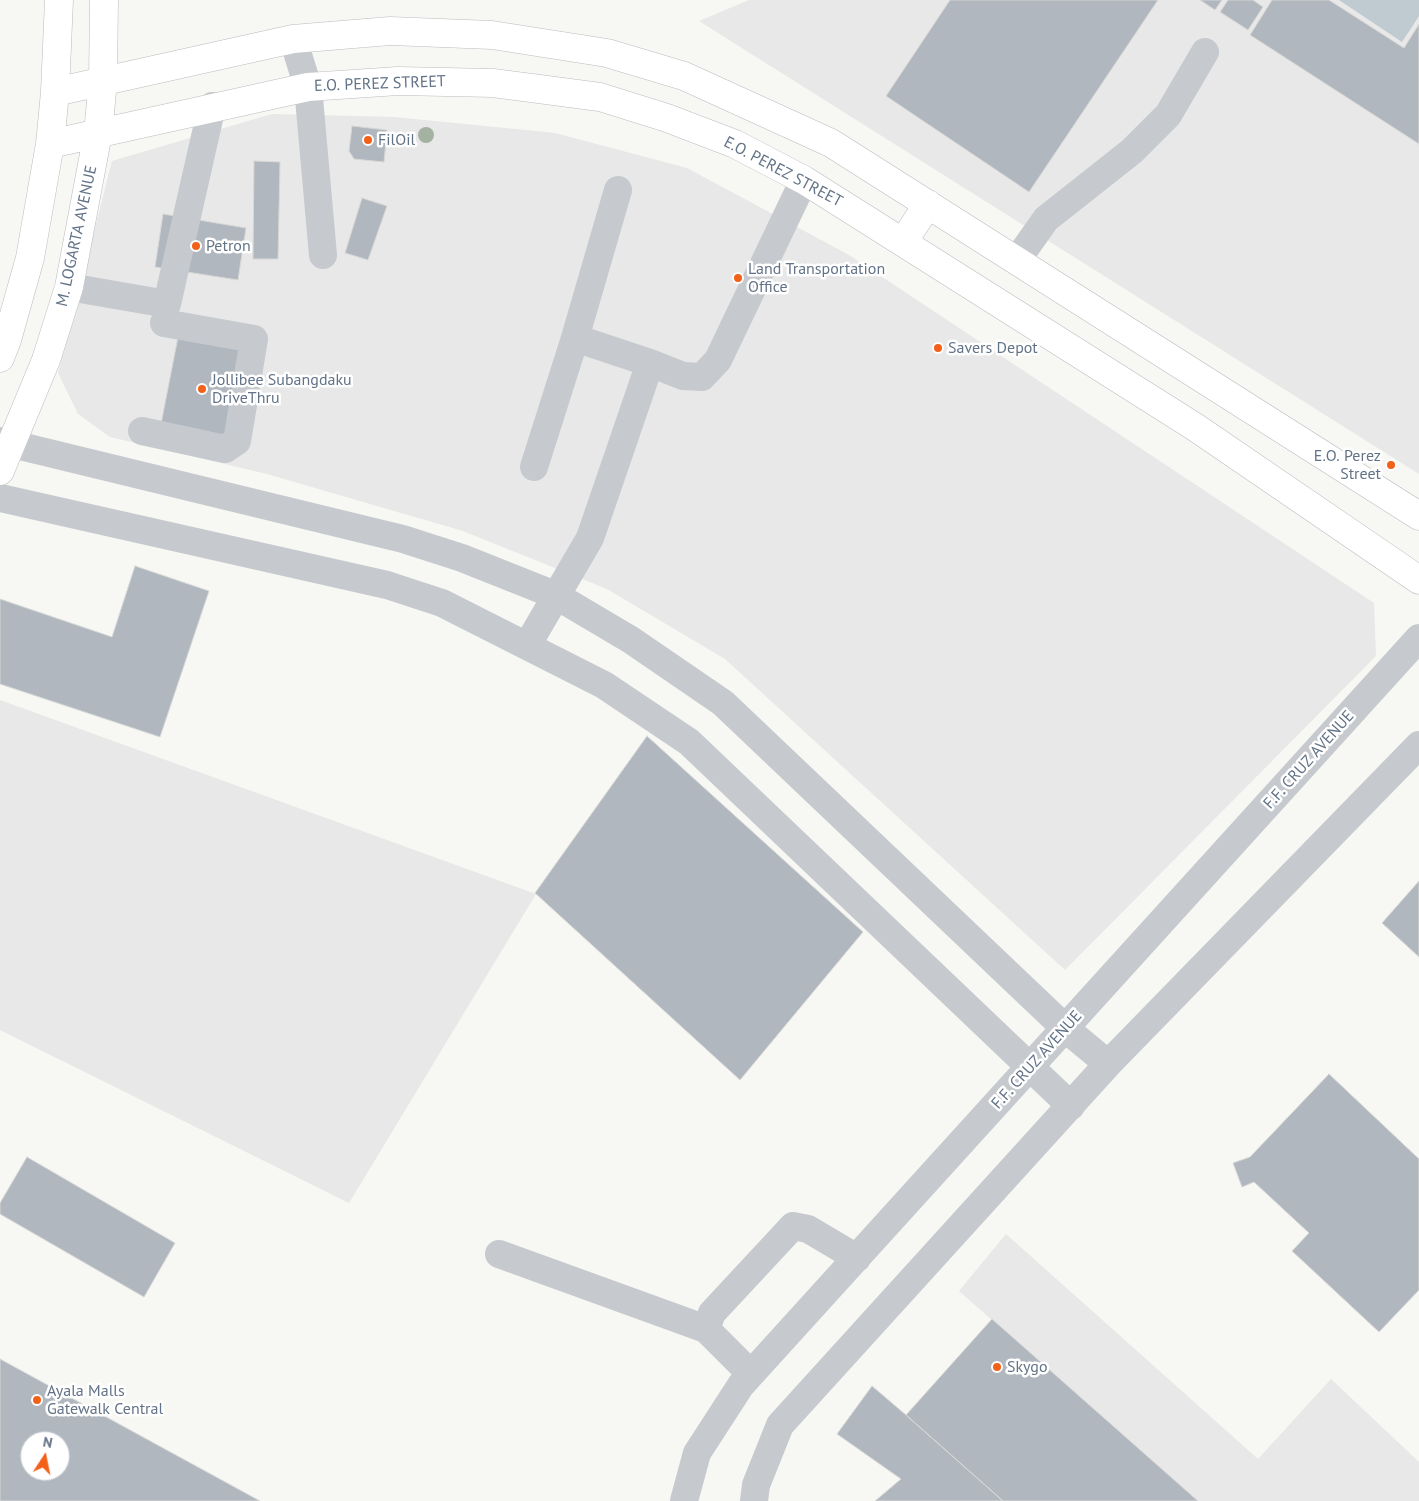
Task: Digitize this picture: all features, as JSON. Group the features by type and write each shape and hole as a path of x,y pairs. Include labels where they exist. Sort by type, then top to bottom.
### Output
{"main road":[{"path":"0,358 7,340 30,258 50,144 56,92 59,0"},
{"name":"M. LOGARTA AVENUE","path":"0,471 6,443 46,360 69,287 98,133 103,81 104,0"},
{"path":"56,92 293,39 390,31 492,35 607,53 684,76 830,144 1017,260 1419,516"},
{"name":"E.O. PEREZ STREET","path":"50,144 212,106 308,87 398,80 493,83 600,97 667,118 735,144 804,180 1195,427 1419,580"},
{"path":"903,242 928,204"}],"street":[{"path":"293,39 308,87 323,255"},
{"path":"1017,260 1046,219 1132,151 1168,116 1205,52"},
{"path":"69,287 167,304 212,106"},
{"path":"575,338 683,376 702,376 718,360 804,180"},
{"path":"534,467 575,338 618,190"},
{"path":"142,431 225,449 237,441 254,339 164,323"},
{"path":"528,644 590,538 650,363"},
{"path":"6,443 404,539 462,558 555,595 631,640 723,703 1066,1029 1108,1064"},
{"path":"0,498 387,585 442,603 528,644 604,685 689,742 1071,1106"},
{"name":"F.F. CRUZ AVENUE","path":"684,1501 697,1453 741,1385 1419,638"},
{"path":"754,1501 756,1485 780,1425 1108,1064 1419,745"},
{"path":"706,1329 712,1313 793,1226 808,1229 856,1258"},
{"path":"499,1254 706,1329 751,1374"}],"shaded area":[{"path":"749,0 1419,0 1419,474 699,21"},
{"path":"1339,0 1419,0 1419,16 1402,42"},
{"path":"272,114 394,117 555,133 687,168 849,255 1374,603 1376,656 1065,970 725,659 607,589 463,531 267,474 110,437 78,414 58,373 112,161"},
{"path":"0,700 536,894 349,1203 0,1030"},
{"path":"1006,1234 1258,1459 1331,1379 1419,1462 1419,1501 1198,1501 959,1291"}],"building":[{"path":"950,0 1158,0 1029,192 886,96"},
{"path":"1200,0 1222,0 1215,10"},
{"path":"1228,0 1253,0 1263,7 1248,30 1220,12"},
{"path":"1272,0 1329,0 1404,48 1419,24 1419,144 1250,35"},
{"name":"FilOil","path":"352,126 387,130 384,162 354,159 349,151"},
{"path":"254,161 280,162 278,259 253,259"},
{"path":"362,198 387,206 368,260 345,253"},
{"path":"163,214 246,228 238,280 155,267"},
{"name":"Jollibee Subangdaku DriveThru","path":"178,337 244,349 226,442 160,429"},
{"path":"135,566 209,591 160,737 0,684 0,599 112,637"},
{"path":"647,736 863,932 740,1080 535,893"},
{"path":"1419,881 1419,957 1382,923"},
{"path":"1329,1074 1419,1159 1419,1290 1379,1332 1292,1251 1309,1233 1254,1182 1242,1187 1233,1163 1250,1157"},
{"path":"27,1157 175,1243 144,1297 0,1214 0,1203"},
{"name":"Skygo","path":"992,1319 1198,1501 1003,1501 906,1415"},
{"name":"Ayala Malls Gatewalk Central","path":"0,1359 260,1501 0,1501"},
{"path":"872,1386 1003,1501 875,1501 901,1479 837,1434"}],"place":[{"name":"FilOil","path":"368,140"},
{"name":"Petron","path":"196,246"},
{"name":"Land Transportation Office","path":"738,278"},
{"name":"Savers Depot","path":"938,348"},
{"name":"Jollibee Subangdaku DriveThru","path":"202,389"},
{"name":"E.O. Perez Street","path":"1391,465"},
{"name":"Skygo","path":"997,1367"},
{"name":"Ayala Malls Gatewalk Central","path":"37,1400"}]}
